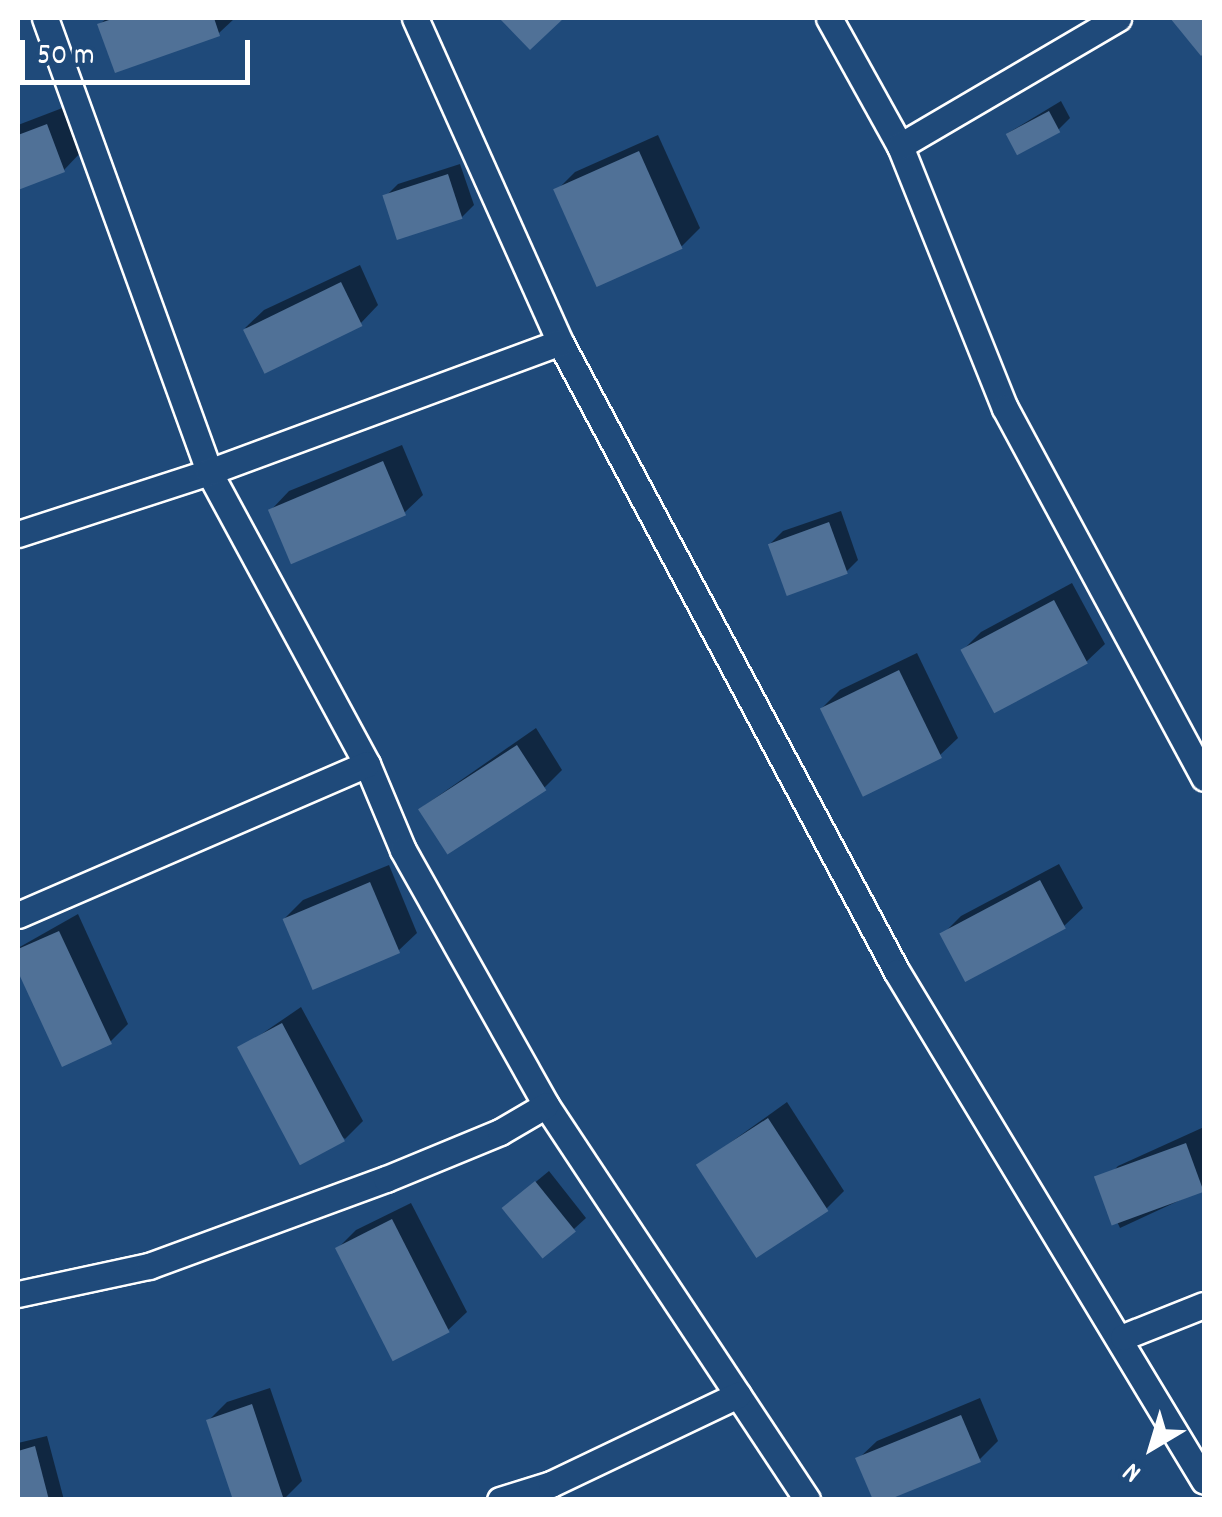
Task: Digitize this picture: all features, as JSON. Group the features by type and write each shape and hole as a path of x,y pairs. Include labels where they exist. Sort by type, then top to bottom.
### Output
{"street":[{"path":"45,18 209,472 367,764 403,850 546,1105 807,1500"},
{"path":"415,18 560,342 897,972 1123,1336 1204,1481"},
{"path":"829,18 900,146 1005,408 1204,778"},
{"path":"900,146 1118,18"},
{"path":"18,534 209,472 560,342"},
{"path":"18,915 367,764"},
{"path":"18,1294 149,1266 386,1179 546,1105"},
{"path":"1123,1336 1204,1306"},
{"path":"500,1500 552,1484 738,1395"}],"building":[{"path":"115,18 214,18 220,36 115,73 97,24"},
{"path":"499,18 564,18 530,50"},
{"path":"1170,18 1204,18 1201,56"},
{"path":"1049,111 1060,132 1017,155 1006,134"},
{"path":"47,124 65,172 18,190 18,135"},
{"path":"639,151 683,249 597,287 553,189"},
{"path":"448,174 463,219 397,240 382,195"},
{"path":"341,282 362,326 265,374 243,330"},
{"path":"383,461 406,515 291,564 268,510"},
{"path":"829,522 848,574 787,596 768,544"},
{"path":"1054,600 1088,664 994,713 960,650"},
{"path":"899,670 942,758 863,797 820,709"},
{"path":"517,745 546,790 447,855 418,809"},
{"path":"1040,880 1066,929 965,982 939,934"},
{"path":"370,882 400,953 313,990 283,919"},
{"path":"59,931 112,1044 62,1067 18,972 18,949"},
{"path":"282,1023 345,1141 300,1165 237,1047"},
{"path":"768,1118 828,1211 756,1258 696,1165"},
{"path":"1186,1143 1204,1192 1112,1225 1094,1177"},
{"path":"535,1181 576,1232 542,1259 502,1208"},
{"path":"392,1219 450,1332 393,1361 335,1248"},
{"path":"252,1404 284,1500 233,1500 206,1420"},
{"path":"961,1415 981,1462 888,1500 873,1500 855,1458"},
{"path":"35,1446 49,1500 18,1500 18,1451"}]}
